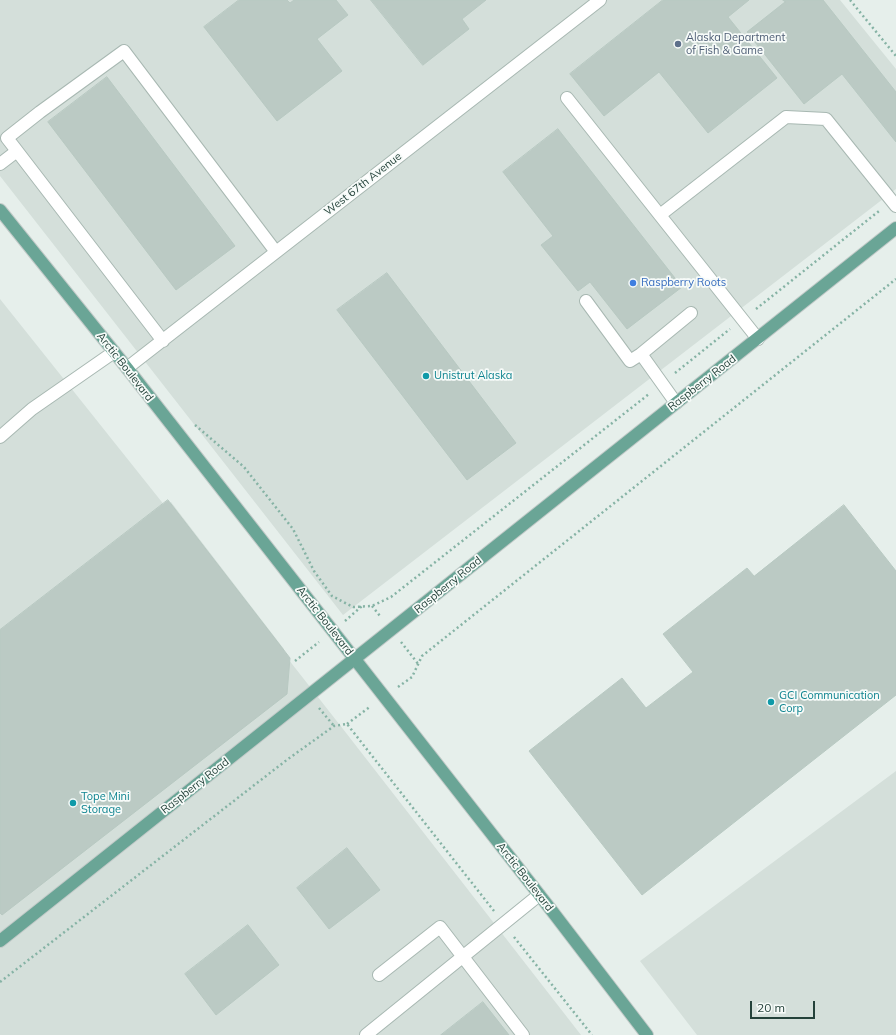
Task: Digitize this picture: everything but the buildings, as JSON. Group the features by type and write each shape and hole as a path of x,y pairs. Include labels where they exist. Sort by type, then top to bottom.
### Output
{"main road":[{"name":"Arctic Boulevard","path":"0,210 127,368 539,895 642,1033"},
{"name":"Raspberry Road","path":"0,941 896,228"}],"street":[{"name":"West 67th Avenue","path":"127,368 600,0"},
{"path":"163,341 7,138 40,112 124,51 276,252"},
{"path":"567,98 758,339"},
{"path":"660,215 786,117 826,119 894,203"},
{"path":"0,164 17,151"},
{"path":"586,301 630,361 641,354 690,313"},
{"path":"1,434 32,409 114,352"},
{"path":"641,354 676,403"},
{"path":"366,1035 539,895"},
{"path":"379,975 440,927 523,1035"}],"path":[{"path":"850,0 896,56"},
{"path":"194,424 244,467 293,529 314,571 332,596 353,606 372,606 391,596 742,320 894,203"},
{"path":"412,677 422,656 896,280"},
{"path":"0,982 288,758 334,726 347,724 592,1035"}],"shaded area":[{"path":"0,0 840,0 896,69 896,189 343,615 0,176"},
{"path":"0,299 165,506 171,502 284,649 285,655 581,1035 0,1035"},
{"path":"896,771 896,1035 697,1035 640,961"}],"place":[{"name":"Alaska Department of Fish & Game","path":"678,44"},
{"name":"Raspberry Roots","path":"633,283"},
{"name":"Unistrut Alaska","path":"426,376"},
{"name":"GCI Communication Corp","path":"771,702"},
{"name":"Tope Mini Storage","path":"73,803"}]}
